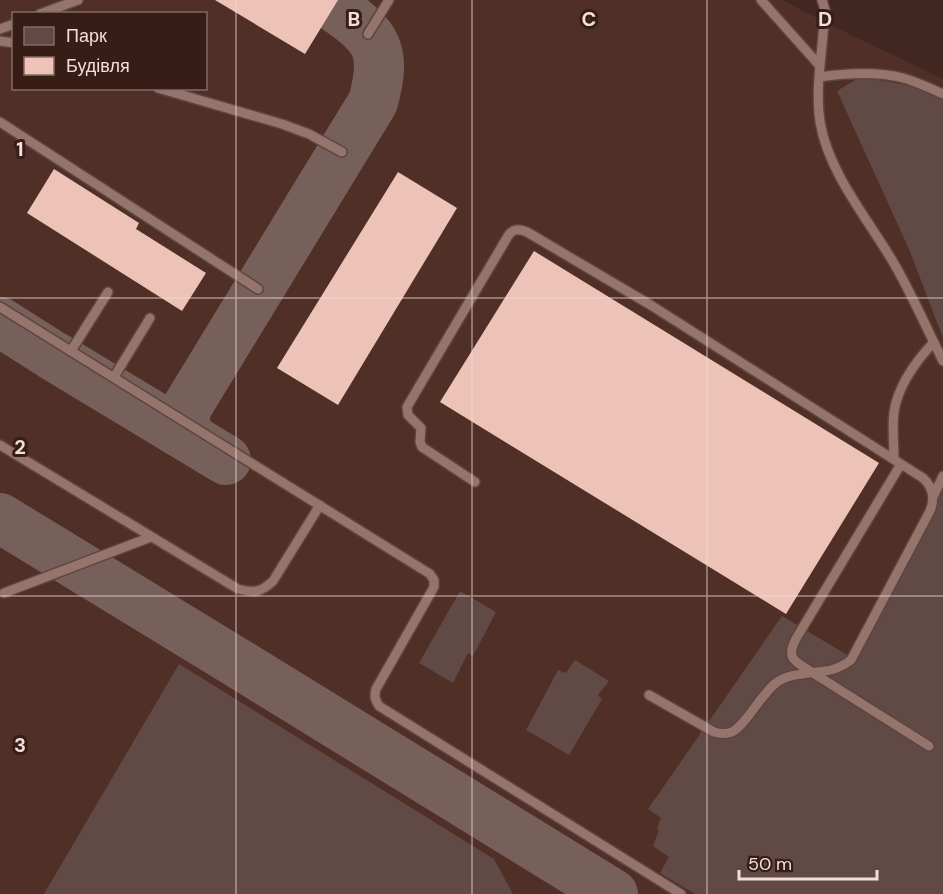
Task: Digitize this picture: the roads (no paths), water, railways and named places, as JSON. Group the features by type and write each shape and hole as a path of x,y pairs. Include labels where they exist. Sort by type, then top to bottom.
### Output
{"lane":[{"path":"45,12 78,0"},
{"path":"368,34 389,0"},
{"path":"761,0 820,66"},
{"path":"822,0 825,10 818,100 824,136 834,165 896,267 943,361"},
{"path":"819,77 865,73 888,75 911,81 943,94"},
{"path":"165,90 282,124 309,134 342,152"},
{"path":"0,122 258,289"},
{"path":"475,482 422,447 421,428 408,415 408,407 508,236 514,230 519,229 649,304 897,462 928,483 933,497"},
{"path":"71,351 108,292"},
{"path":"0,307 430,574 434,580 431,595 374,694 379,706 681,894"},
{"path":"114,377 150,318"},
{"path":"929,746 813,673 792,657 792,648 897,462 894,411 898,395 917,362 934,342"},
{"path":"0,445 238,589 251,592 264,590 273,581 320,505"},
{"path":"649,695 714,732 726,734 738,728 777,682 804,673 837,669 851,660 930,511 933,497 943,476"},
{"path":"1,594 151,537"}]}
